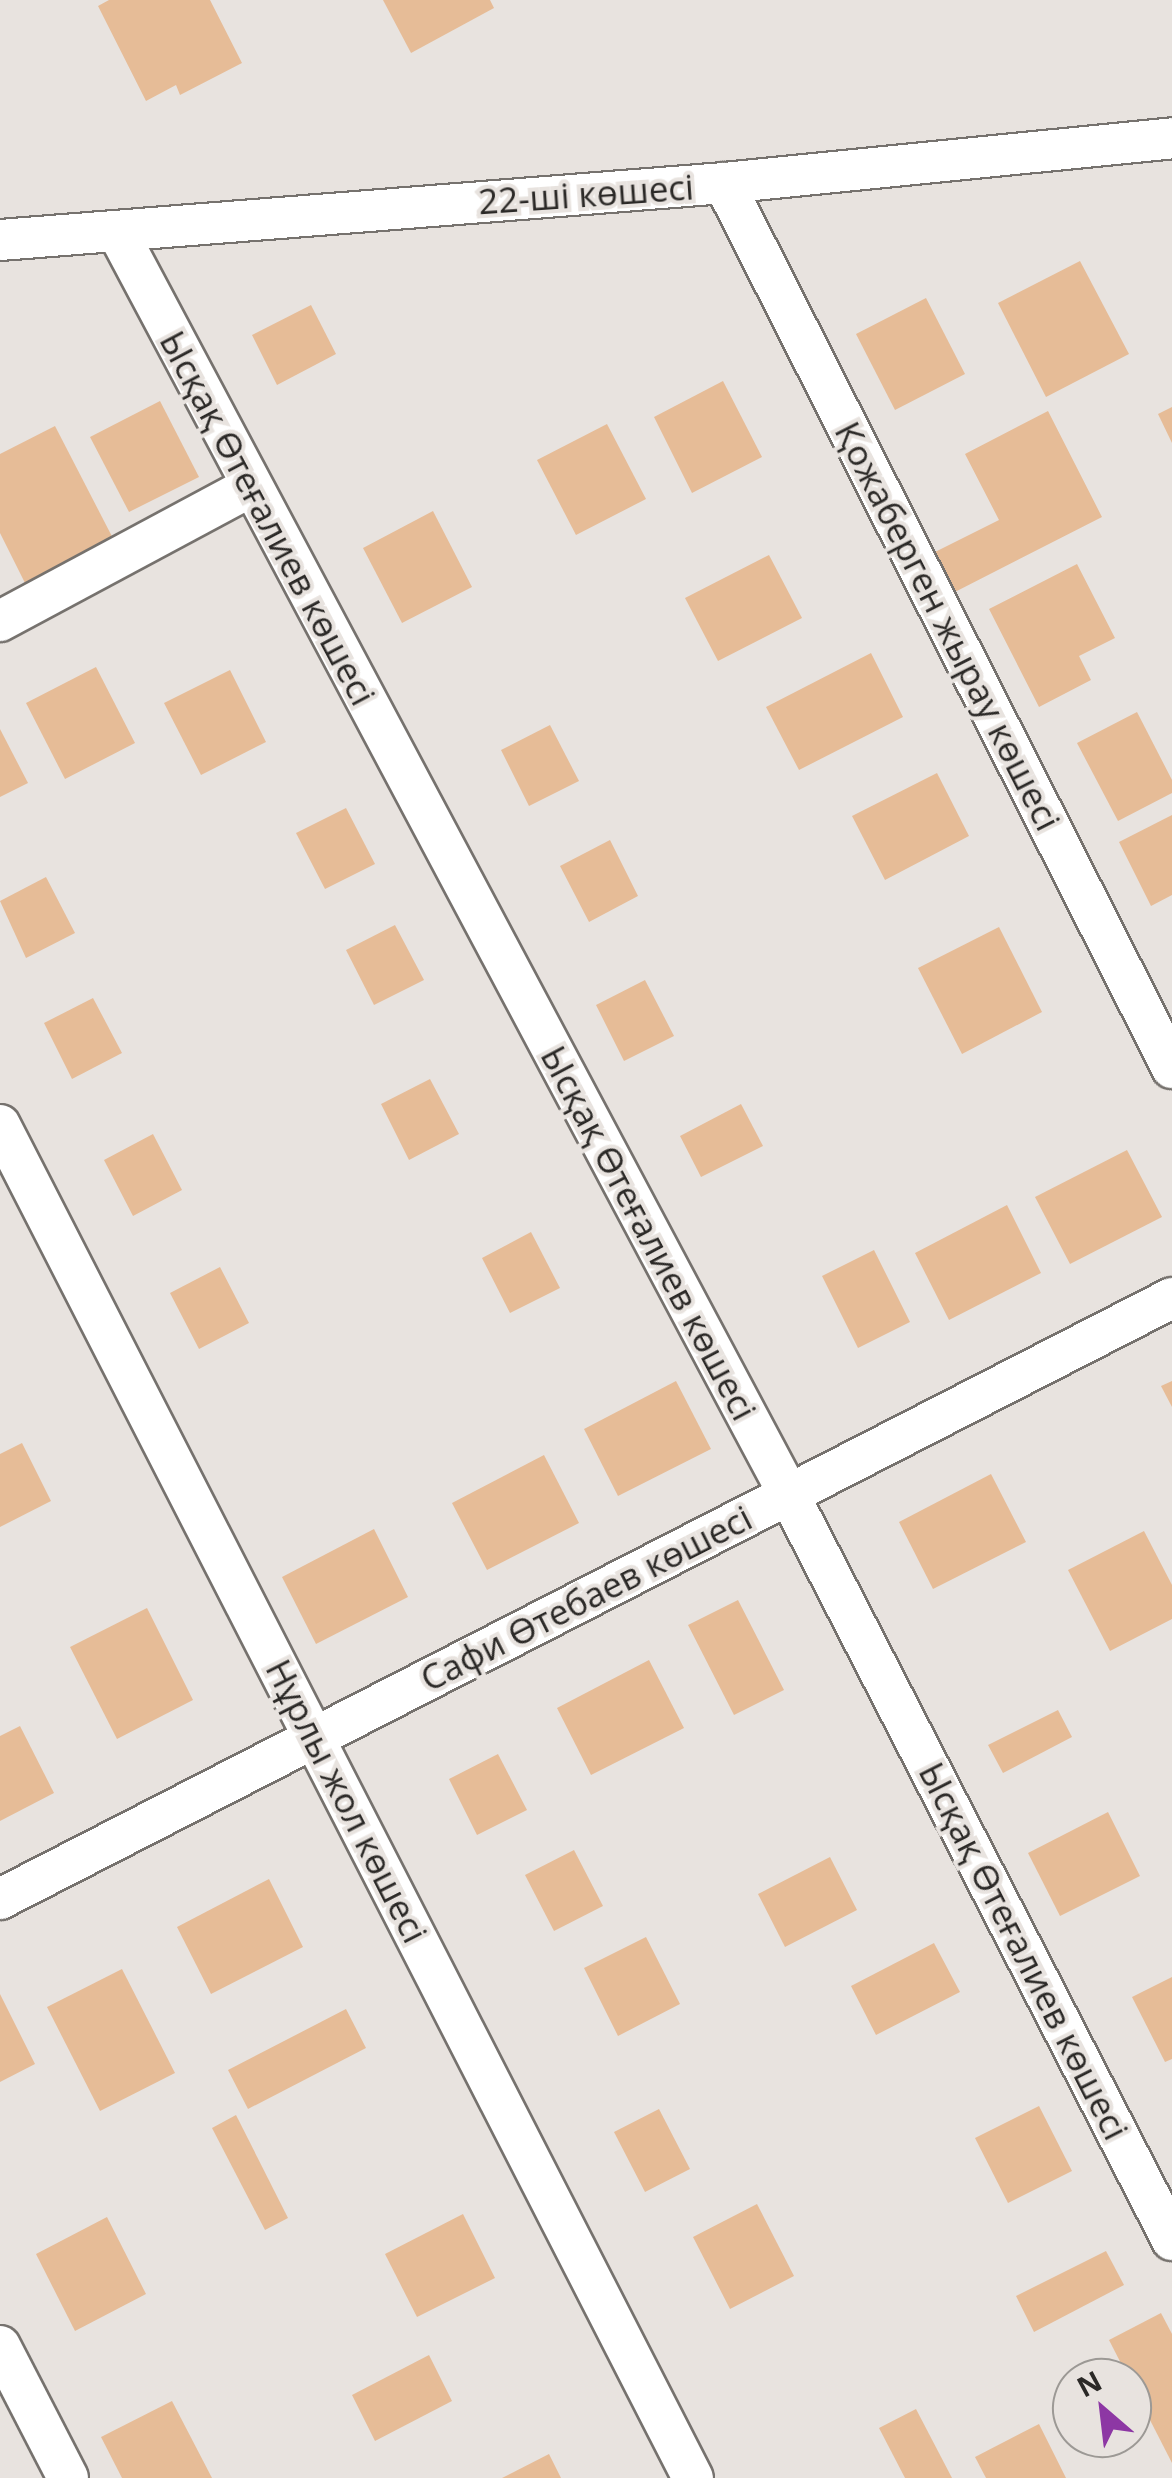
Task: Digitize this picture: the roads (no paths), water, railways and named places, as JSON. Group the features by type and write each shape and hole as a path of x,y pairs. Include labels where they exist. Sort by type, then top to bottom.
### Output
{"street":[{"name":"22-ші көшесі","path":"0,240 724,183 1172,138"},
{"name":"Қожаберген жырау көшесі","path":"724,183 1172,1068"},
{"name":"Ысқақ Өтеғалиев көшесі","path":"117,231 788,1493 1172,2240"},
{"path":"0,621 250,487"},
{"name":"Нұрлы жол көшесі","path":"0,1125 693,2478"},
{"name":"Сафи Өтебаев көшесі","path":"0,1899 1172,1298"},
{"path":"0,2346 68,2478"}]}
